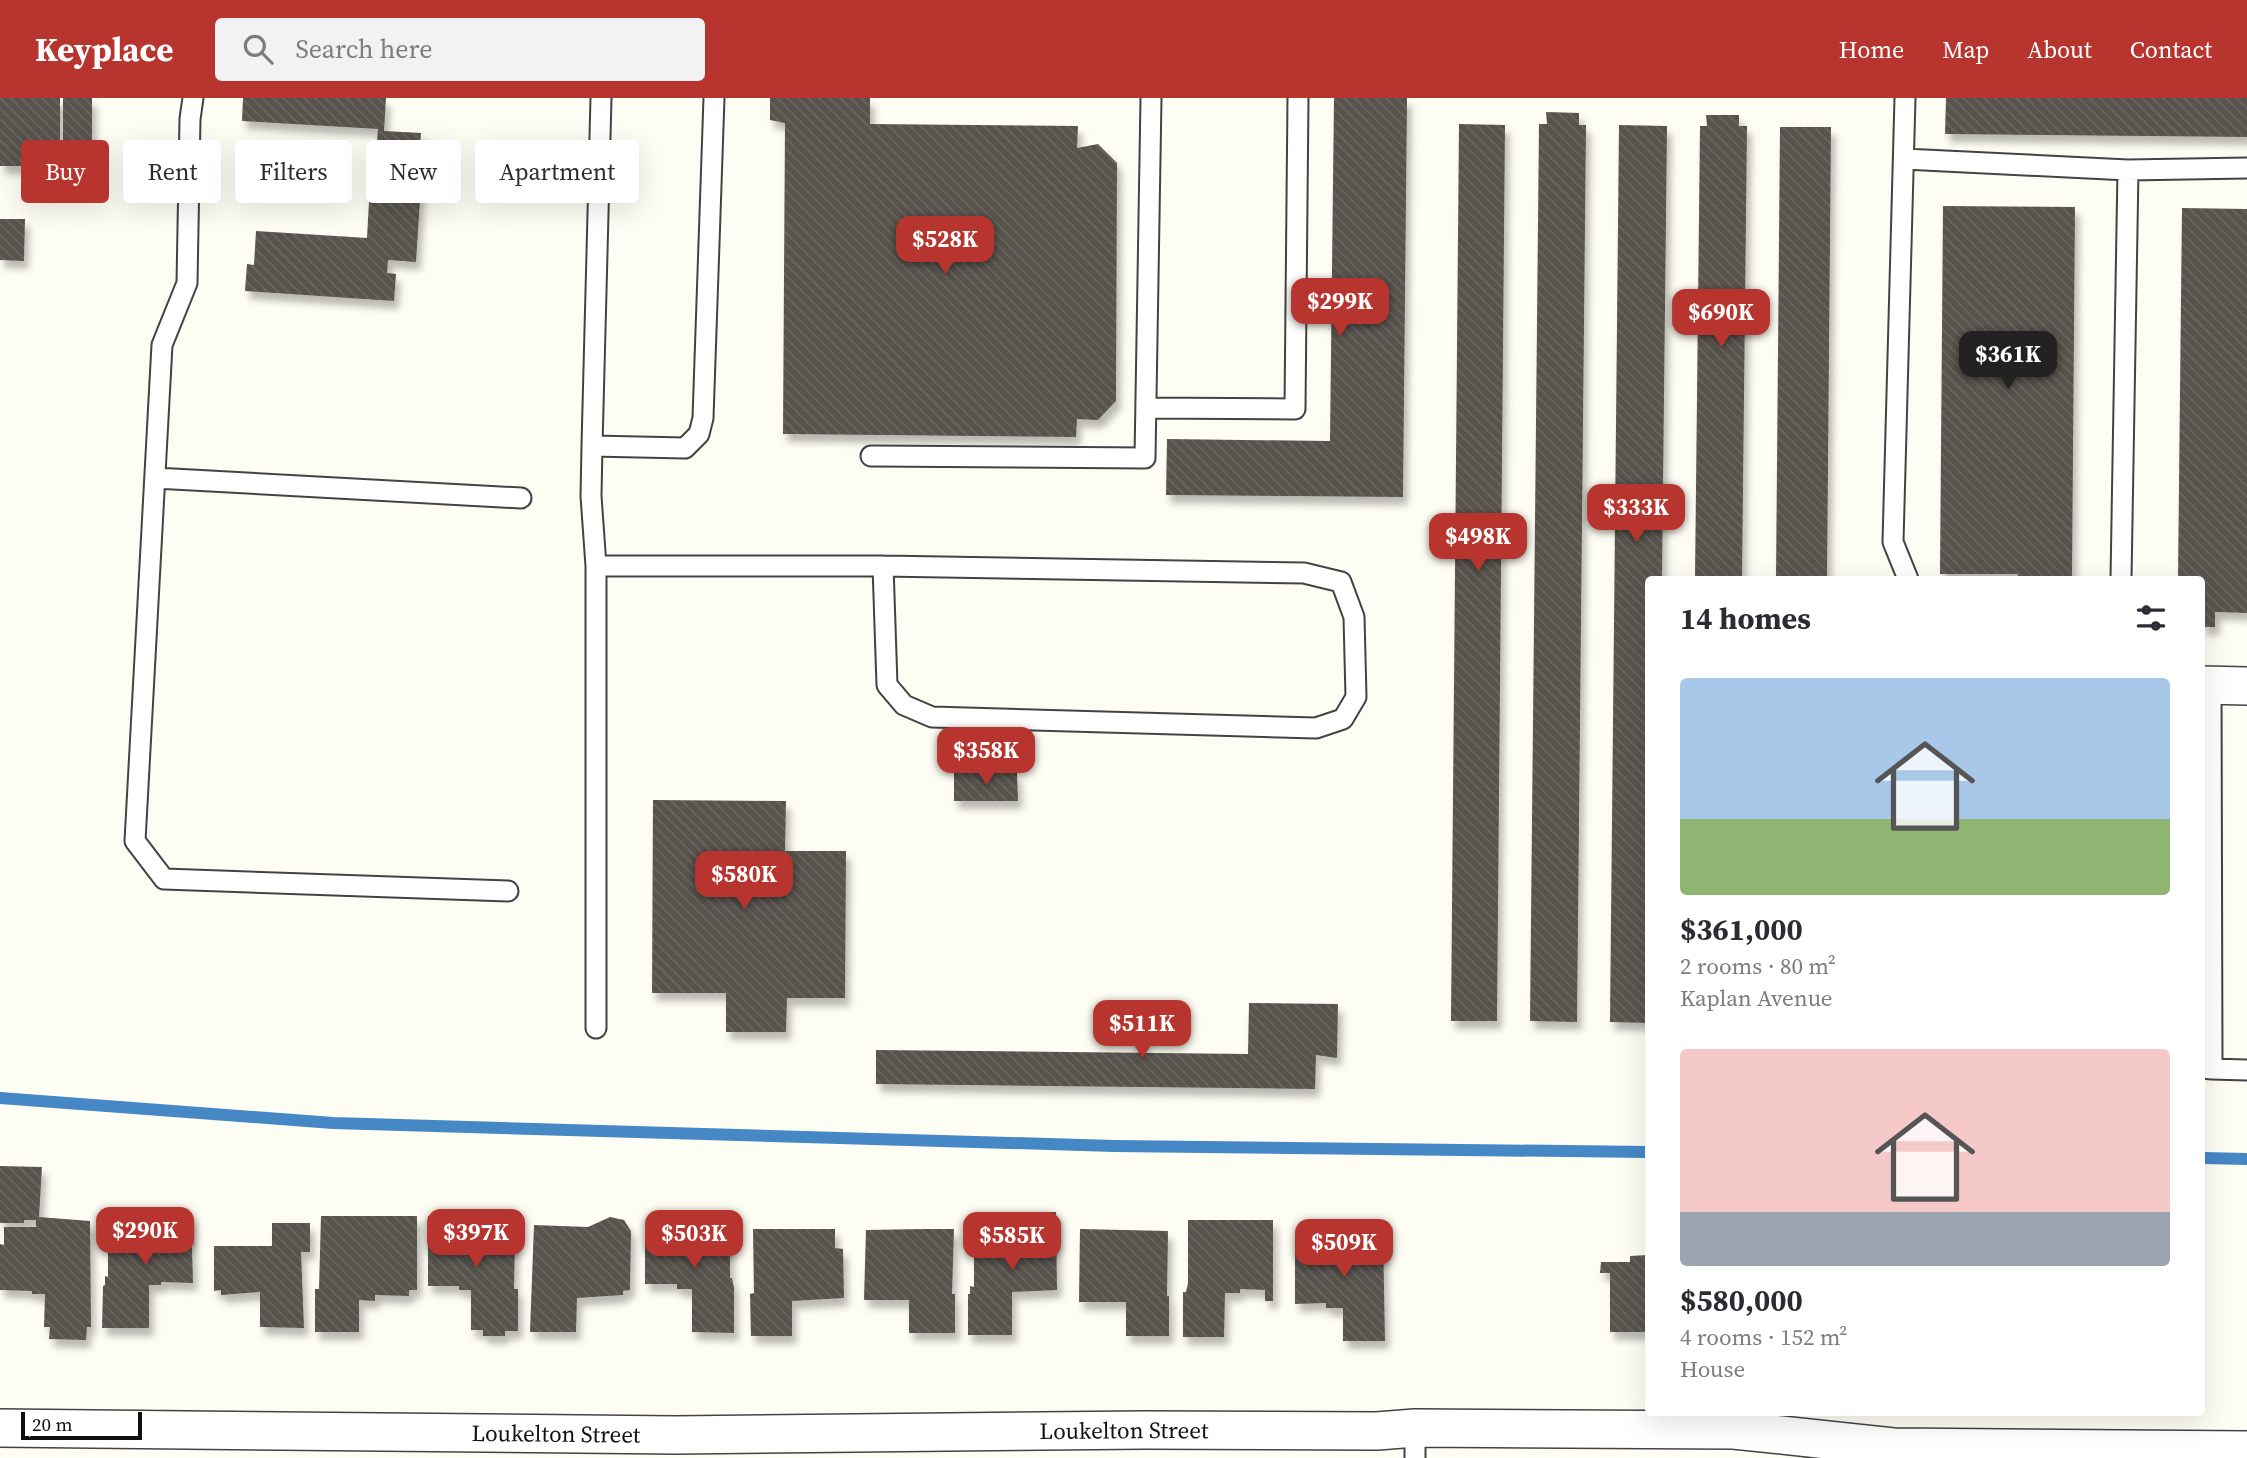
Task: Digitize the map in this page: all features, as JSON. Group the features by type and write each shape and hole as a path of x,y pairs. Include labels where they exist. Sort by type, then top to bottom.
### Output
{"street":[{"name":"Loukelton Street","path":"0,1428 210,1444 675,1446 1144,1444 1377,1431 1415,1443 1734,1430 1893,1447 2247,1450"}],"lane":[{"path":"193,98 190,118 187,283 162,345 135,841 164,879 508,891"},
{"path":"596,1028 596,566 591,496 601,98"},
{"path":"592,446 685,448 699,434 703,418 714,98"},
{"path":"871,456 1145,458 1151,98"},
{"path":"1146,408 1295,409 1298,98"},
{"path":"1905,98 1893,542 1907,576"},
{"path":"1904,159 2128,170 2247,167"},
{"path":"2122,576 2128,170"},
{"path":"155,478 521,498"},
{"path":"596,566 883,566 1304,573 1342,582 1354,617 1356,696 1343,719 1316,728 932,717 904,705 887,685 883,566"},
{"path":"2220,686 2207,1069 2247,1070"}],"building":[{"path":"0,98 60,98 60,140 21,140 21,166 0,166"},
{"path":"63,98 92,98 92,140 63,140"},
{"path":"243,98 386,98 384,131 421,133 420,140 377,140 378,129 242,121"},
{"path":"770,98 870,98 870,124 1078,126 1077,148 1098,144 1117,163 1116,401 1098,420 1077,419 1076,437 783,434 785,123 770,120"},
{"path":"1334,98 1407,98 1403,497 1166,495 1167,439 1330,441"},
{"path":"1946,98 2247,98 2247,137 1945,134"},
{"path":"1546,112 1579,113 1579,125 1586,125 1577,1022 1530,1021 1539,124 1547,124"},
{"path":"1706,115 1739,115 1739,126 1747,126 1742,576 1695,576 1700,126 1707,126"},
{"path":"1459,124 1505,125 1497,1021 1451,1021"},
{"path":"1619,125 1667,126 1662,576 1645,576 1645,1023 1610,1022"},
{"path":"1780,127 1831,127 1827,576 1776,576"},
{"path":"369,203 420,203 416,262 388,260 387,273 396,274 394,301 245,291 247,264 254,265 256,231 367,238"},
{"path":"1943,206 2075,207 2072,576 1940,574"},
{"path":"2182,208 2247,209 2247,613 2215,612 2215,627 2205,627 2205,576 2178,576"},
{"path":"0,219 25,219 24,261 0,260"},
{"path":"954,773 1017,773 1018,801 954,801"},
{"path":"653,800 786,801 785,851 846,851 845,998 787,998 786,1032 726,1032 726,993 652,993"},
{"path":"1249,1003 1338,1004 1337,1058 1316,1055 1315,1089 876,1084 876,1050 1248,1054"},
{"path":"0,1166 42,1167 39,1217 90,1221 91,1327 87,1327 86,1340 49,1339 50,1327 44,1327 45,1294 0,1290 0,1244 4,1245 4,1227 36,1227 36,1220 0,1223"},
{"path":"1012,1212 1056,1212 1057,1290 1012,1292 1012,1335 968,1335 968,1294 970,1286 974,1287 974,1243 1012,1243"},
{"path":"139,1214 191,1214 193,1283 161,1282 161,1285 149,1285 149,1328 102,1328 103,1286 105,1276 108,1277 108,1235 139,1236"},
{"path":"321,1216 417,1216 417,1290 409,1290 409,1296 375,1295 375,1301 359,1300 359,1332 315,1332 315,1289 319,1289"},
{"path":"428,1216 497,1217 497,1238 515,1238 514,1289 518,1289 518,1331 505,1331 505,1336 483,1336 483,1330 471,1330 471,1290 459,1290 459,1286 428,1286"},
{"path":"610,1217 624,1220 631,1231 630,1290 623,1291 623,1295 577,1298 576,1332 530,1332 534,1225 588,1227"},
{"path":"654,1217 701,1217 701,1237 730,1237 734,1333 692,1332 692,1289 677,1289 677,1284 645,1284 645,1237 654,1237"},
{"path":"1188,1220 1273,1220 1273,1301 1265,1301 1265,1290 1240,1289 1240,1293 1225,1293 1224,1337 1183,1337 1183,1292 1186,1292 1188,1283"},
{"path":"272,1223 310,1223 310,1252 301,1252 304,1328 260,1327 260,1292 221,1295 221,1290 214,1291 214,1246 272,1246"},
{"path":"753,1229 835,1229 835,1248 843,1249 844,1298 792,1301 792,1336 751,1336 750,1294 754,1293"},
{"path":"954,1229 952,1294 955,1294 955,1333 909,1333 909,1300 864,1300 866,1230"},
{"path":"1080,1229 1168,1231 1169,1336 1126,1336 1126,1302 1079,1302"},
{"path":"1295,1232 1383,1233 1385,1341 1343,1341 1343,1308 1326,1308 1326,1303 1295,1304"},
{"path":"1645,1255 1645,1332 1610,1332 1610,1273 1600,1273 1601,1262 1630,1262 1630,1256"}],"waterway":[{"path":"0,1098 333,1123 1114,1146 1645,1152"},
{"path":"2205,1158 2247,1159"}]}
